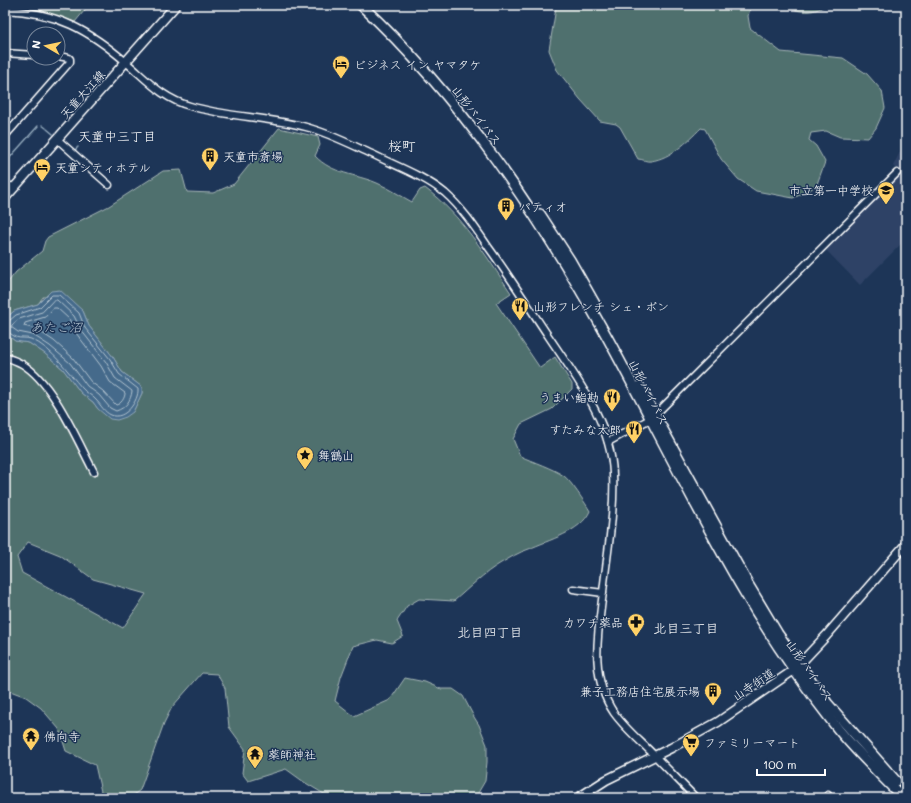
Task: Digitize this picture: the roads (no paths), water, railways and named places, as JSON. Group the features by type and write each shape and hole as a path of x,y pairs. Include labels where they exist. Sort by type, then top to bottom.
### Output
{"highway":[{"name":"山形バイパス","path":"361,5 382,25 438,86 467,120 498,162 529,208 585,299 652,417"},
{"name":"山形バイパス","path":"368,5 448,89 503,160 551,230 573,266 709,530 740,585 797,667 835,726 903,798"},
{"name":"山形バイパス","path":"797,667 870,753 906,792"}],"main road":[{"name":"天童大江線","path":"5,198 176,5"},
{"name":"山寺街道","path":"578,798 606,780 655,756 718,722 797,667 906,544"}],"street":[{"path":"5,10 18,8 50,16 93,36 126,62 160,93 181,103 208,110 280,121 315,130 342,140 413,173 444,192 466,215 519,290 592,404 601,421 608,442 613,467 614,491 597,643 597,670 600,682 603,693 614,713 696,798"},
{"path":"5,53 26,54"},
{"path":"66,57 69,58 70,61 66,66"},
{"path":"5,136 66,66"},
{"path":"57,139 109,185"},
{"path":"608,442 652,417 896,173"},
{"path":"5,184 15,187"},
{"path":"5,357 22,364 33,372 43,383 57,402 94,472"},
{"path":"573,589 603,593"}],"water":[{"name":"あたご沼","path":"60,290 83,311 89,326 113,357 122,372 142,387 142,393 133,412 126,417 117,420 110,419 98,409 93,402 81,393 63,369 44,353 29,343 15,341 5,333 5,319 14,311 38,304 51,291"}],"waterway":[{"path":"42,125 46,128"},
{"path":"5,163 38,126"},
{"path":"47,129 53,134"},
{"path":"73,152 78,147"}],"place":[{"name":"ビジネス イン ヤマタケ","path":"341,79"},
{"name":"天童市斎場","path":"210,171"},
{"name":"天童シティホテル","path":"42,182"},
{"name":"市立第一中学校","path":"886,205"},
{"name":"パティオ","path":"506,221"},
{"name":"山形フレンチ シェ・ボン","path":"520,321"},
{"name":"うまい鮨勘","path":"612,412"},
{"name":"すたみな太郎","path":"634,444"},
{"name":"舞鶴山","path":"305,470"},
{"name":"カワチ薬品","path":"636,637"},
{"name":"兼子工務店住宅展示場","path":"713,706"},
{"name":"佛向寺","path":"31,751"},
{"name":"ファミリーマート","path":"691,757"},
{"name":"薬師神社","path":"255,769"}],"district":[{"name":"天童中三丁目","path":"117,135"},
{"name":"桜町","path":"402,145"},
{"name":"北目三丁目","path":"686,627"},
{"name":"北目四丁目","path":"490,631"}]}
